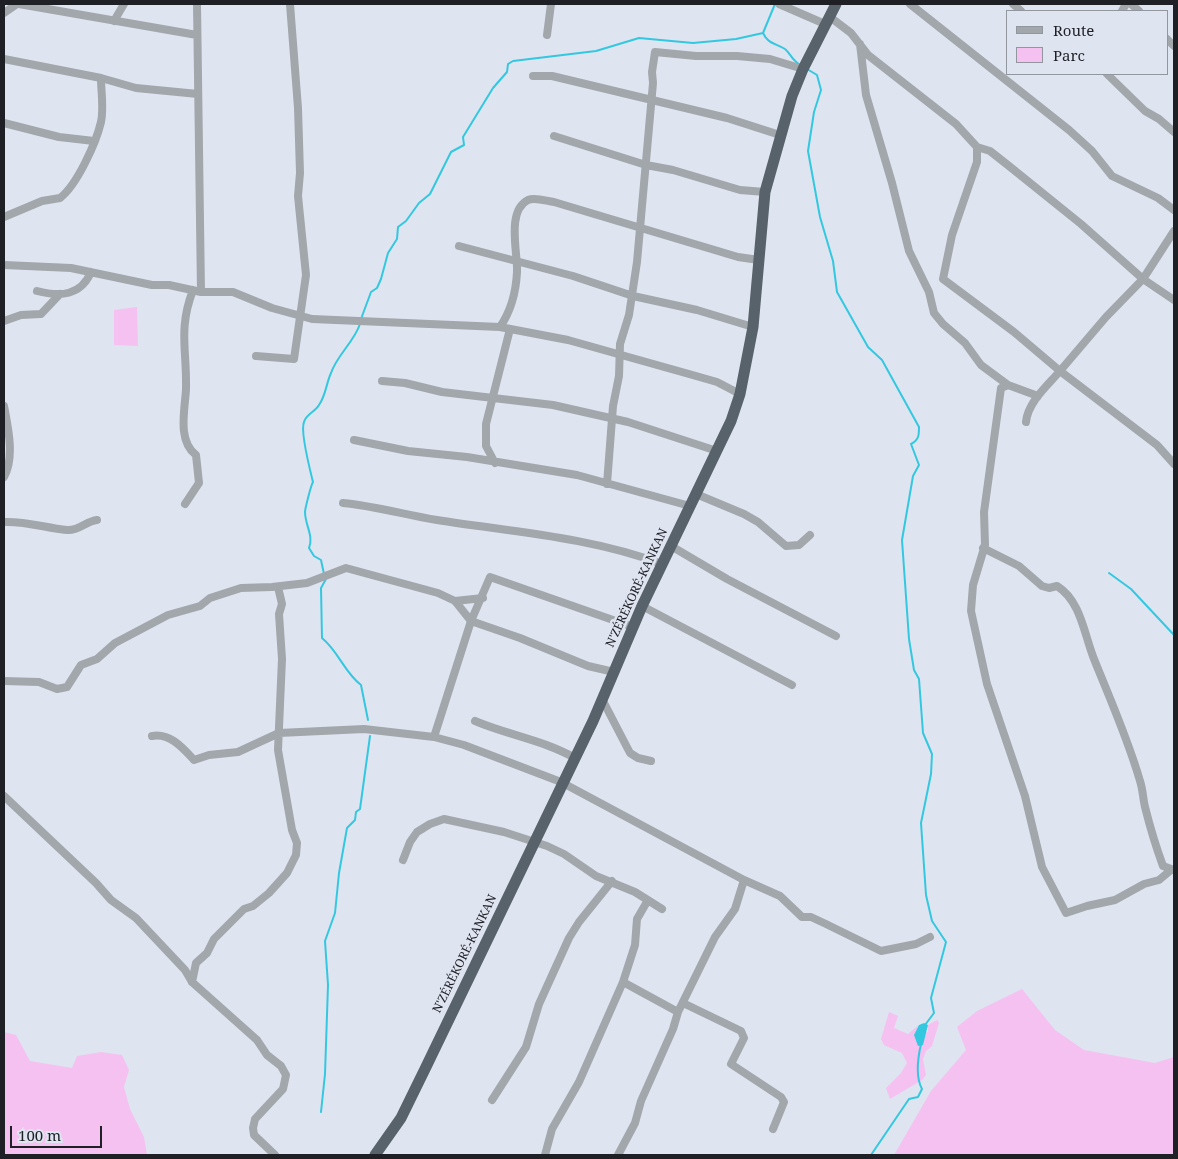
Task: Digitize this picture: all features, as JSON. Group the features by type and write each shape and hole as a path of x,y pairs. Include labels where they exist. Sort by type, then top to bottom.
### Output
{"highway":[{"name":"N'ZÉRÉKORÉ-KANKAN","path":"375,1155 401,1118 575,758 642,606 731,421 740,394 753,327 765,192 780,135 803,69 836,4"}],"street":[{"path":"4,13 7,9 18,4 197,35"},
{"path":"114,21 124,4"},
{"path":"185,504 199,483 196,455 190,451 182,419 186,390 182,332 187,304 196,291 197,4"},
{"path":"256,356 294,358 306,275 298,196 300,173 298,108 290,4"},
{"path":"547,35 551,4"},
{"path":"779,4 827,21 851,33 868,55 956,124 977,147 990,151 1010,166 1081,224 1143,279 1174,300"},
{"path":"910,4 1069,130 1092,151 1112,176 1158,198 1174,210"},
{"path":"860,44 866,95 892,183 909,251 929,292 934,313 943,324 966,343 981,365 1008,385 1038,396"},
{"path":"607,484 612,419 619,376 619,354 623,327 629,315 633,296 656,52 696,56 737,56 770,59 803,69"},
{"path":"4,59 101,78 136,88 198,94"},
{"path":"1108,75 1145,111 1159,119 1174,132"},
{"path":"533,76 552,76 727,118 780,135"},
{"path":"4,217 42,201 60,198 64,195 75,179 94,141 101,121 101,78"},
{"path":"4,123 59,137 94,141"},
{"path":"554,136 646,165 673,170 740,190 765,192"},
{"path":"977,147 977,162 952,235 943,279 1014,332 1060,371 1157,445 1174,464"},
{"path":"500,327 510,309 517,261 514,226 518,210 526,201 532,199 554,202 738,257 759,260"},
{"path":"1026,422 1027,413 1038,396 1106,317 1143,279 1174,231"},
{"path":"459,246 574,276 633,296 697,310 753,327"},
{"path":"4,265 71,268 152,286 169,285 196,291 233,292 253,302 301,317 389,324 443,323 500,327 568,340 619,354 717,382 740,394"},
{"path":"37,291 52,295 75,291 86,285 91,272"},
{"path":"4,321 21,315 41,314 60,294"},
{"path":"495,463 486,446 486,431 510,329"},
{"path":"382,380 405,383 442,392 553,405 612,419 717,451"},
{"path":"984,548 1019,566 1042,586 1048,588 1057,586 1066,591 1070,601 1079,612 1084,632 1120,721 1140,782 1147,815 1163,866 1172,870 1159,880 1144,884 1116,900 1066,913 1042,867 1025,796 987,684 974,634 971,611 972,585 984,548 984,512 1001,388 1008,385"},
{"path":"4,406 9,429 8,461 4,478"},
{"path":"354,440 408,451 467,457 577,475 690,506"},
{"path":"696,494 744,514 758,522 786,546 799,546 810,535"},
{"path":"343,503 435,520 502,528 584,542 624,550 662,564"},
{"path":"4,522 45,525 69,530 80,527 90,520 97,520"},
{"path":"671,546 711,570 836,636"},
{"path":"4,681 39,682 57,689 67,687 80,665 98,660 115,643 161,618 200,606 210,598 232,591 278,587 307,582 346,568 416,585 455,601 483,598"},
{"path":"434,737 470,621 483,598 485,585 490,577 633,627"},
{"path":"192,982 196,963 208,953 214,939 244,909 253,906 268,893 287,873 296,855 297,843 292,830 280,764 279,733 282,658 279,614 282,604 278,587"},
{"path":"455,601 470,621 588,666 614,672"},
{"path":"642,606 792,684"},
{"path":"602,699 630,753 638,758 652,761"},
{"path":"475,722 495,730 528,737 560,749 575,758"},
{"path":"152,736 162,734 179,744 194,760 209,754 238,752 279,733 364,729 434,737 464,745 562,782 744,880 780,896 802,917 810,917 881,951 916,944 930,937"},
{"path":"4,796 96,883 111,900 136,918 185,970 192,982 257,1040 267,1055 281,1066 286,1075 283,1090 256,1119 252,1128 254,1135 275,1155"},
{"path":"403,860 417,832 430,824 444,819 535,841 564,854 596,876 612,881 662,909"},
{"path":"618,1155 634,1123 641,1101 673,1028 678,1012 715,937 735,909 744,880"},
{"path":"492,1100 526,1048 539,1004 569,938 585,914 612,881"},
{"path":"544,1155 552,1129 579,1082 623,982 635,945 637,919 648,900"},
{"path":"623,982 678,1012"},
{"path":"683,1003 741,1031 744,1038 731,1064 781,1097 784,1102 773,1129"}],"green space":[{"path":"137,307 138,346 114,345 114,310"},
{"path":"1022,989 1055,1030 1084,1050 1155,1063 1174,1057 1174,1155 894,1155 931,1091 966,1050 957,1027 977,1011"},
{"path":"889,1012 898,1016 894,1028 908,1034 919,1025 914,1035 928,1032 928,1025 937,1020 939,1023 932,1046 926,1051 923,1059 926,1075 922,1080 890,1099 886,1088 901,1073 907,1063 902,1053 884,1045 881,1039"},
{"path":"4,1032 16,1035 30,1061 72,1068 77,1056 101,1052 122,1055 129,1070 124,1087 130,1109 144,1137 147,1155 4,1155"}],"water":[{"path":"924,1023 928,1025 923,1045 918,1046 914,1035 919,1025"}],"waterway":[{"path":"775,4 763,33 770,41 785,49 799,64"},
{"path":"361,319 371,292 377,288 381,279 388,253 397,239 398,227 406,221 419,203 430,194 451,152 464,145 463,137 493,88 507,72 508,64 513,61 596,51 639,38 693,43 736,39 763,33"},
{"path":"807,69 817,75 821,90 814,112 808,151 820,217 833,261 837,292 868,347 882,360 919,427 918,437 911,444 919,465 913,476 902,540 909,639 914,670 919,679 923,733 932,754 931,774 921,823 926,895 932,921 946,942 931,998 934,1013 925,1025"},
{"path":"324,574 321,560 314,556 309,548 310,535 305,512 313,482 303,427 307,417 321,401 334,366 354,337 360,324"},
{"path":"1109,573 1131,589 1174,635"},
{"path":"326,579 321,588 322,638 361,685 368,720"},
{"path":"321,1112 325,1074 328,985 325,941 335,913 339,873 347,828 355,820 356,812 360,809 370,736"},
{"path":"871,1155 909,1099 918,1097 922,1089 918,1072 921,1044"}]}
